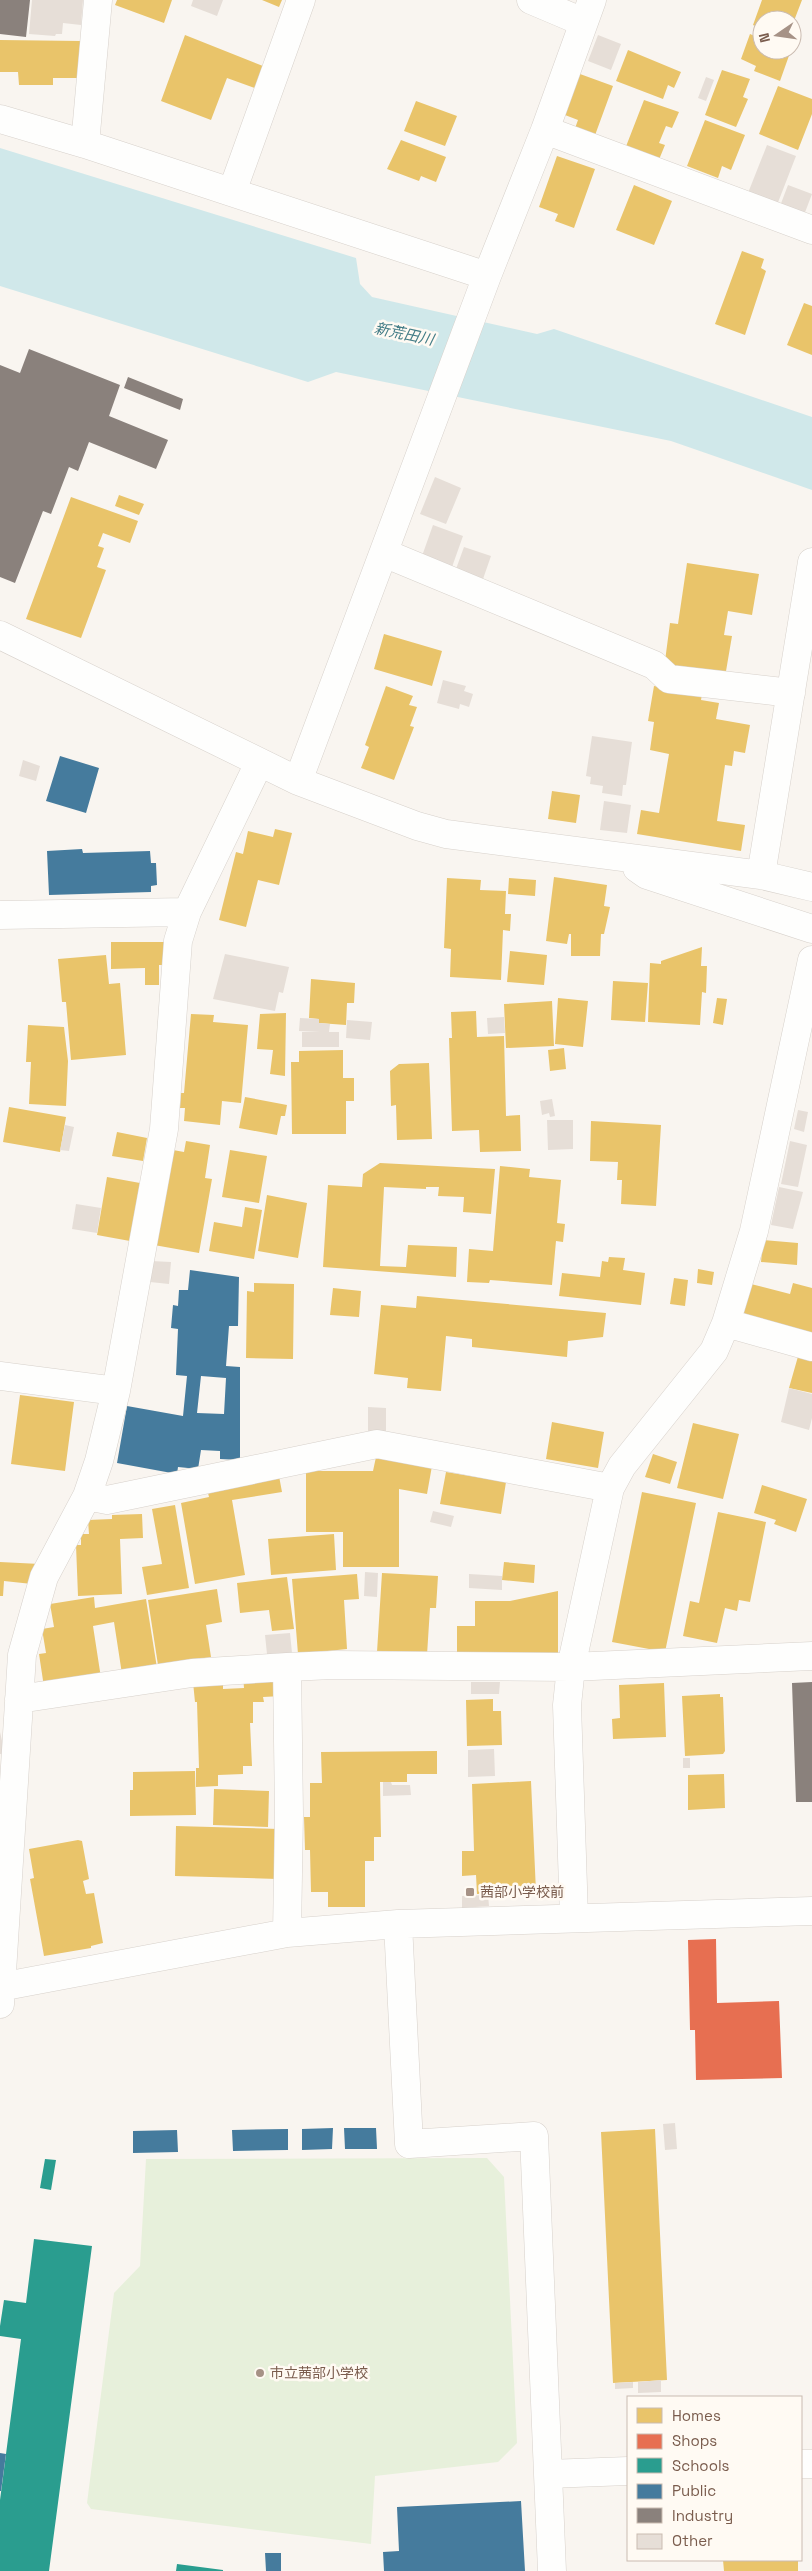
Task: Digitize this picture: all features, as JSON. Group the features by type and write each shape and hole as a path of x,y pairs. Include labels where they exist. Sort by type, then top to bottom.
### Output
{"street":[{"path":"85,144 98,0"},
{"path":"232,192 301,0"},
{"path":"298,782 484,285 545,130 587,11 531,0"},
{"path":"0,119 85,144 232,192 484,285"},
{"path":"545,130 812,230"},
{"path":"384,553 654,665 669,679 791,693"},
{"path":"762,875 812,562"},
{"path":"0,634 298,782 417,826 446,834 762,875 812,887"},
{"path":"259,764 187,912 178,941 164,1129 116,1391 99,1461 87,1496 44,1577 11,1653 19,1699 1,1993 287,1933 398,1924 812,1911"},
{"path":"624,857 646,875 812,929"},
{"path":"0,915 187,912"},
{"path":"574,1917 567,1705 571,1667 610,1488 622,1466 714,1351 726,1323 754,1231 812,960"},
{"path":"726,1323 812,1347"},
{"path":"0,1376 116,1391"},
{"path":"87,1496 107,1500 377,1444 610,1488"},
{"path":"19,1699 192,1673 287,1667 343,1665 571,1667 812,1656"},
{"path":"287,1667 290,1814 287,1933"},
{"path":"398,1924 409,2144 534,2136 552,2571"},
{"path":"548,2474 627,2471"}],"green space":[{"path":"487,2158 504,2177 517,2443 498,2462 375,2476 371,2544 91,2509 87,2503 114,2293 140,2266 146,2159"}],"water":[{"name":"新荒田川","path":"0,148 356,258 360,284 372,297 537,334 554,329 812,417 812,490 671,441 336,372 308,382 0,286"}],"building: Homes":[{"path":"117,0 172,0 164,23 115,5"},
{"path":"262,0 282,0 279,7"},
{"path":"762,0 802,0 798,10 758,10"},
{"path":"750,34 752,35 752,60 787,60 780,81 754,71 756,66 741,59"},
{"path":"185,35 268,68 260,90 227,78 211,120 161,101"},
{"path":"0,40 81,41 81,78 53,78 53,85 19,85 18,72 0,72"},
{"path":"628,50 681,72 674,88 668,85 663,99 616,81"},
{"path":"722,70 750,79 743,97 748,99 736,127 705,115"},
{"path":"580,74 613,86 594,138 574,131 578,120 565,115"},
{"path":"778,86 812,99 812,114 798,150 759,134"},
{"path":"644,100 679,112 672,128 666,126 659,143 665,145 658,162 625,149"},
{"path":"416,101 457,116 445,146 404,131"},
{"path":"705,120 745,135 731,170 722,166 718,178 687,166"},
{"path":"401,140 446,157 436,182 421,176 419,181 387,169"},
{"path":"557,156 595,169 574,228 555,221 558,214 539,207"},
{"path":"634,185 672,201 654,245 616,230"},
{"path":"742,251 764,259 761,268 766,271 745,335 715,324"},
{"path":"804,303 812,306 812,355 787,345"},
{"path":"119,495 144,504 139,515 115,506"},
{"path":"71,497 138,521 130,543 103,533 98,546 104,548 97,567 106,570 81,638 26,619"},
{"path":"687,563 759,574 752,615 728,611 724,635 732,636 725,677 674,669 665,661 670,623 678,624"},
{"path":"384,634 442,651 432,686 374,669"},
{"path":"386,686 413,696 409,705 417,707 410,726 414,727 394,780 361,768 369,747 365,745"},
{"path":"654,686 702,694 701,700 719,703 716,719 750,725 745,753 734,751 732,766 725,765 717,821 745,825 741,851 637,834 641,810 659,813 669,754 650,750 654,722 648,721"},
{"path":"552,791 580,795 576,823 548,819"},
{"path":"275,829 292,833 279,885 258,880 246,927 219,920 236,852 243,854 248,831 273,837"},
{"path":"554,877 607,885 604,906 610,907 604,934 601,934 600,956 571,956 571,934 569,934 567,944 546,941"},
{"path":"447,878 481,880 480,890 506,891 505,914 511,914 510,931 503,930 501,980 450,977 451,949 444,948"},
{"path":"509,878 536,880 535,896 508,894"},
{"path":"111,942 165,942 165,965 159,965 159,985 145,985 145,968 111,969"},
{"path":"702,947 701,966 707,966 706,993 702,992 700,1025 648,1022 650,963 661,964 661,961"},
{"path":"510,951 547,955 544,985 507,982"},
{"path":"106,955 109,984 120,983 126,1055 71,1060 66,1002 62,1002 58,959"},
{"path":"311,979 355,983 354,1003 347,1003 346,1025 319,1023 319,1019 309,1018"},
{"path":"613,981 648,983 645,1022 611,1020"},
{"path":"558,998 588,1001 583,1047 555,1044"},
{"path":"717,998 727,999 723,1025 713,1023"},
{"path":"552,1001 554,1046 506,1048 504,1004"},
{"path":"476,1011 477,1037 504,1036 506,1116 520,1115 521,1151 480,1152 479,1130 452,1131 449,1038 452,1038 451,1012"},
{"path":"286,1013 285,1076 270,1074 273,1050 257,1049 260,1014"},
{"path":"191,1014 214,1015 213,1022 248,1025 241,1103 222,1101 220,1125 184,1121 185,1108 180,1108 181,1093 184,1093"},
{"path":"28,1025 64,1027 68,1061 66,1106 29,1104 31,1062 26,1062"},
{"path":"564,1048 566,1069 550,1071 548,1050"},
{"path":"343,1050 343,1078 354,1078 354,1101 346,1101 346,1134 292,1134 291,1062 299,1062 299,1051"},
{"path":"429,1063 432,1139 397,1140 396,1105 391,1106 390,1071 399,1064"},
{"path":"245,1097 287,1105 285,1116 281,1116 277,1135 239,1128"},
{"path":"9,1107 66,1117 60,1152 3,1142"},
{"path":"591,1121 661,1125 656,1206 621,1204 622,1180 617,1180 618,1162 590,1161"},
{"path":"117,1132 147,1138 143,1161 112,1156"},
{"path":"186,1141 210,1145 205,1178 212,1179 199,1253 154,1245 173,1150 184,1152"},
{"path":"230,1150 267,1156 259,1203 222,1197"},
{"path":"380,1163 495,1169 491,1214 463,1212 464,1197 438,1196 439,1187 426,1187 426,1189 384,1187 380,1266 406,1267 408,1245 457,1247 456,1277 323,1267 328,1185 362,1187 363,1174"},
{"path":"500,1166 530,1169 529,1177 561,1180 557,1223 565,1224 563,1242 556,1241 552,1285 490,1280 489,1283 467,1282 469,1249 493,1251"},
{"path":"107,1177 140,1183 130,1241 97,1235"},
{"path":"267,1195 307,1203 298,1258 258,1251"},
{"path":"245,1207 262,1210 254,1259 209,1251 214,1222 242,1227"},
{"path":"763,1240 798,1243 797,1265 761,1262"},
{"path":"609,1257 625,1258 623,1270 645,1273 641,1305 559,1296 562,1273 600,1277 602,1261 608,1262"},
{"path":"698,1269 714,1272 712,1285 697,1283"},
{"path":"674,1278 688,1280 685,1306 670,1304"},
{"path":"254,1283 294,1284 293,1359 246,1358 247,1291 254,1292"},
{"path":"793,1283 812,1288 812,1338 741,1320 751,1284 790,1294"},
{"path":"333,1288 361,1291 359,1317 330,1315"},
{"path":"417,1296 606,1313 603,1337 568,1341 567,1357 472,1347 472,1339 446,1336 441,1391 407,1388 408,1378 374,1374 381,1305 416,1308"},
{"path":"799,1353 812,1356 812,1393 789,1388"},
{"path":"20,1395 74,1402 65,1471 11,1464"},
{"path":"552,1422 604,1432 598,1468 546,1459"},
{"path":"693,1423 739,1434 723,1499 677,1488"},
{"path":"653,1454 677,1462 670,1484 645,1477"},
{"path":"376,1457 432,1466 427,1494 399,1489 399,1567 343,1567 343,1532 306,1532 306,1471 373,1471"},
{"path":"446,1472 506,1482 501,1514 440,1504"},
{"path":"279,1476 282,1492 232,1500 245,1575 195,1584 181,1503 209,1497 208,1493"},
{"path":"762,1485 807,1499 796,1532 774,1524 776,1520 754,1513"},
{"path":"642,1492 696,1503 665,1652 612,1642"},
{"path":"175,1505 189,1588 147,1595 142,1567 162,1564 152,1509"},
{"path":"718,1512 766,1522 750,1602 739,1600 737,1611 725,1608 717,1643 683,1636 690,1601 699,1603"},
{"path":"142,1514 143,1538 120,1539 122,1594 78,1596 76,1545 81,1545 81,1534 89,1534 88,1520 112,1519 112,1515"},
{"path":"334,1534 336,1570 271,1575 268,1539"},
{"path":"0,1562 40,1564 32,1584 4,1581 3,1596 0,1596"},
{"path":"504,1562 535,1565 534,1583 502,1580"},
{"path":"382,1573 438,1576 436,1608 430,1608 427,1655 377,1652"},
{"path":"357,1574 359,1599 344,1600 347,1649 298,1654 292,1579"},
{"path":"287,1577 294,1629 272,1631 269,1610 240,1613 237,1583"},
{"path":"217,1589 222,1622 206,1625 211,1657 158,1665 148,1600"},
{"path":"558,1591 558,1656 457,1656 457,1626 475,1626 475,1601 510,1601"},
{"path":"94,1597 95,1608 146,1599 157,1668 122,1674 114,1622 93,1626 101,1678 44,1687 39,1654 46,1653 42,1629 54,1627 50,1604"},
{"path":"281,1675 282,1696 263,1697 264,1702 253,1702 253,1723 250,1723 252,1766 243,1766 243,1774 218,1775 218,1786 196,1787 196,1768 199,1768 197,1702 195,1702 193,1682 223,1681 223,1689 244,1688 243,1676"},
{"path":"664,1683 666,1737 613,1739 612,1719 620,1718 619,1685"},
{"path":"720,1694 720,1697 723,1697 725,1751 723,1754 685,1756 682,1696"},
{"path":"493,1699 493,1711 501,1711 502,1745 467,1746 466,1700"},
{"path":"437,1751 437,1774 407,1774 407,1782 380,1782 381,1837 374,1837 374,1861 365,1861 365,1907 328,1907 328,1892 311,1892 310,1850 305,1850 304,1817 310,1817 310,1783 322,1783 321,1752"},
{"path":"195,1771 196,1815 130,1816 130,1790 133,1790 133,1772"},
{"path":"724,1774 725,1808 688,1810 688,1775"},
{"path":"531,1781 536,1892 477,1894 476,1875 462,1876 462,1851 474,1851 472,1784"},
{"path":"214,1789 269,1791 268,1827 213,1825"},
{"path":"176,1826 279,1829 278,1879 175,1876"},
{"path":"78,1840 82,1841 89,1879 83,1881 86,1894 94,1893 103,1943 91,1946 91,1948 44,1956 30,1879 34,1878 29,1849"},
{"path":"655,2129 667,2380 613,2383 601,2132"},
{"path":"723,2561 798,2561 798,2571 724,2571"}],"building: Shops":[{"path":"716,1939 717,2003 779,2001 782,2078 696,2080 695,2030 690,2030 688,1940"}],"building: Schools":[{"path":"45,2159 56,2160 51,2190 40,2188"},
{"path":"34,2239 92,2246 49,2571 0,2571 0,2500 21,2339 0,2336 0,2326 4,2300 26,2303"},
{"path":"177,2564 223,2570 223,2571 176,2571"}],"building: Public":[{"path":"60,756 99,768 86,813 46,801"},
{"path":"82,849 83,853 150,851 151,863 156,863 157,885 151,886 151,892 49,895 47,851"},
{"path":"190,1270 239,1277 238,1326 229,1326 226,1366 240,1367 240,1460 220,1459 220,1451 201,1450 198,1469 178,1467 177,1474 117,1463 127,1406 183,1416 187,1376 176,1375 178,1329 171,1328 173,1305 178,1306 179,1290 188,1290","holes":["201,1376 226,1378 224,1414 197,1413"]},
{"path":"333,2128 332,2149 302,2150 302,2129"},
{"path":"344,2128 376,2128 377,2149 345,2149"},
{"path":"288,2129 288,2150 233,2151 232,2130"},
{"path":"177,2130 178,2152 133,2153 133,2131"},
{"path":"0,2453 6,2454 1,2491 0,2491"},
{"path":"521,2501 525,2571 384,2571 383,2552 399,2551 397,2507"},
{"path":"265,2553 281,2553 281,2571 266,2571"}],"building: Industry":[{"path":"0,0 30,0 26,37 0,34"},
{"path":"29,349 120,385 109,416 168,440 156,469 89,442 78,471 69,467 51,514 43,511 15,583 0,577 0,365 20,373"},
{"path":"128,377 183,399 180,410 124,388"},
{"path":"812,1682 812,1802 796,1802 792,1683"}],"building: Other":[{"path":"32,0 83,0 81,25 63,23 62,34 56,34 55,36 29,34"},
{"path":"193,0 223,0 217,16 191,6"},
{"path":"598,35 621,44 611,70 588,61"},
{"path":"706,77 714,80 706,101 698,98"},
{"path":"767,145 796,156 777,205 748,193"},
{"path":"788,185 812,194 804,215 780,206"},
{"path":"435,477 461,488 446,524 420,514"},
{"path":"433,525 463,536 452,567 422,556"},
{"path":"464,547 491,556 483,579 456,569"},
{"path":"443,680 466,686 464,691 473,694 469,707 460,704 459,709 437,703"},
{"path":"592,736 632,742 626,785 623,785 622,796 602,793 603,786 590,784 591,777 586,776"},
{"path":"23,760 40,766 36,781 19,776"},
{"path":"604,801 631,805 627,833 600,830"},
{"path":"225,954 289,967 283,993 279,992 275,1011 213,999"},
{"path":"504,1017 505,1033 488,1034 487,1018"},
{"path":"300,1018 319,1019 319,1023 330,1024 329,1032 339,1032 339,1047 302,1047 302,1032 320,1032 299,1031"},
{"path":"347,1020 372,1022 370,1040 346,1038"},
{"path":"552,1099 555,1116 550,1117 549,1113 542,1115 540,1101"},
{"path":"798,1110 808,1112 804,1132 794,1129"},
{"path":"547,1120 573,1120 573,1149 548,1150"},
{"path":"65,1125 74,1127 69,1151 60,1150"},
{"path":"790,1141 807,1145 798,1187 781,1184"},
{"path":"779,1187 803,1192 793,1229 771,1225"},
{"path":"76,1204 101,1208 97,1233 72,1229"},
{"path":"151,1261 171,1262 169,1284 150,1282"},
{"path":"789,1388 812,1394 812,1418 809,1430 781,1422"},
{"path":"368,1407 386,1408 386,1436 368,1436"},
{"path":"433,1511 454,1516 451,1527 430,1522"},
{"path":"365,1572 378,1573 377,1597 364,1596"},
{"path":"469,1574 502,1576 502,1590 469,1588"},
{"path":"290,1633 292,1653 267,1654 265,1635"},
{"path":"471,1682 500,1682 499,1694 471,1694"},
{"path":"0,1732 5,1754 0,1754"},
{"path":"494,1749 495,1776 468,1777 468,1750"},
{"path":"683,1758 690,1758 690,1768 683,1768"},
{"path":"383,1782 391,1782 392,1785 410,1785 411,1795 383,1796"},
{"path":"488,1895 489,1906 462,1908 462,1896"},
{"path":"675,2123 677,2149 665,2150 663,2124"},
{"path":"661,2380 661,2392 638,2393 638,2382"},
{"path":"633,2382 633,2388 615,2389 615,2383"}],"place":[{"name":"茜部小学校前","path":"470,1892"},
{"name":"市立茜部小学校","path":"260,2373"}]}
